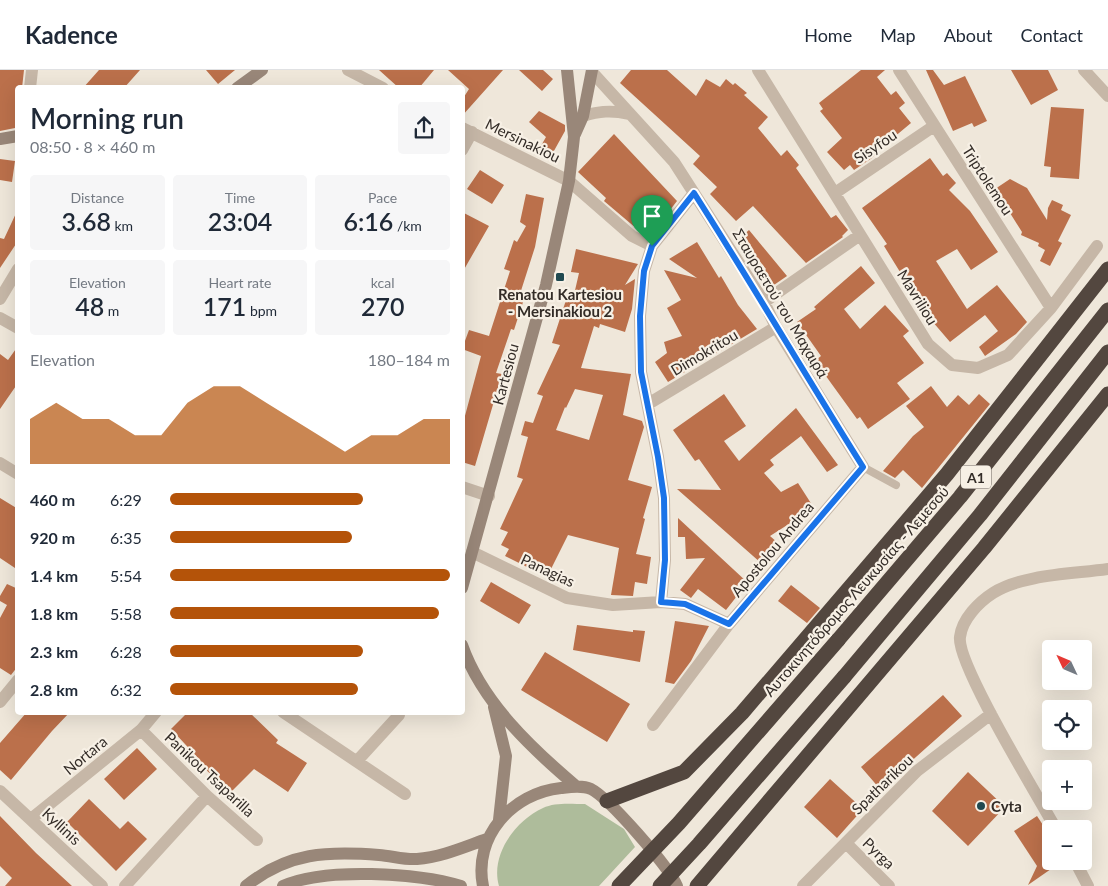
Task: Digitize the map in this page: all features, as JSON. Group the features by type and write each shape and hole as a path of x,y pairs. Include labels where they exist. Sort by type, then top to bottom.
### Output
{"highway":[{"path":"607,801 684,772 742,713 947,474 1108,269"},
{"name":"Αυτοκινητόδρομος Λευκωσίας - Λεμεσού","path":"619,886 679,823 960,497 1108,310"},
{"name":"A1","path":"660,886 700,844 980,515 1108,352"},
{"path":"697,886 984,548 1108,394"}],"street":[{"path":"30,85 32,70"},
{"path":"241,85 262,70"},
{"path":"348,70 377,85"},
{"name":"Kartesiou","path":"465,577 546,285 569,181 574,137 567,70"},
{"name":"Mavriliou","path":"758,70 928,344 952,365 978,368 1008,355 1051,308 1098,246"},
{"name":"Triptolemou","path":"899,70 1051,308"},
{"path":"1084,70 1108,96"},
{"name":"Kartesiou","path":"574,137 583,116 592,71"},
{"name":"Σταυραετού του Μαχαιρά","path":"592,71 674,162 764,302 776,328 863,467"},
{"path":"583,116 598,111 614,110 629,114"},
{"name":"Sisyfou","path":"835,193 934,126"},
{"name":"Mersinakiou","path":"467,130 569,181 632,236 652,246"},
{"path":"0,139 15,136"},
{"path":"661,602 665,560 664,498 641,372 640,316 644,271 652,246 694,193"},
{"path":"764,302 860,235"},
{"path":"0,299 15,275"},
{"path":"0,318 15,326"},
{"name":"Dimokritou","path":"648,404 776,328"},
{"path":"0,463 15,472"},
{"name":"Apostolou Andrea","path":"653,725 729,624 863,467"},
{"path":"465,488 489,496"},
{"name":"Panagias","path":"472,552 567,598 613,605 661,602 685,604 729,624"},
{"path":"1051,820 991,714 964,659 959,638 967,617 994,592 1028,580 1108,569"},
{"path":"465,653 492,699 531,746 576,786"},
{"path":"0,702 15,684"},
{"path":"492,699 500,723 506,756 499,820"},
{"name":"Spatharikou","path":"803,886 917,771 991,714"},
{"name":"Nortara","path":"31,819 141,730 154,715"},
{"path":"288,715 405,794"},
{"path":"357,761 399,716"},
{"name":"Panikou Tsaparilla","path":"141,730 207,796 257,840"},
{"path":"483,886 480,870 487,838 499,820 528,797 548,789 576,786 590,789 607,801 677,886"},
{"name":"Kyllinis","path":"0,791 102,886"},
{"path":"125,886 207,796"},
{"path":"246,886 258,876 297,858 337,852 415,859 442,856 487,838"},
{"name":"Pyrga","path":"846,843 889,886"},
{"path":"1080,870 1088,886"},
{"path":"283,886 294,881 340,875 413,876 461,886"}],"lane":[{"path":"863,467 896,485"}],"green space":[{"path":"585,804 624,829 635,847 599,886 499,886 497,874 502,851 514,830 523,821 548,806"}],"building":[{"path":"0,70 24,70 22,85 15,85 15,128 0,131"},
{"path":"99,70 140,70 127,85 86,85"},
{"path":"206,70 235,70 218,84"},
{"path":"379,70 434,70 422,85 396,85"},
{"path":"448,70 503,70 465,113 465,95 469,89"},
{"path":"519,70 543,70 553,79 542,91"},
{"path":"631,70 667,70 696,96 706,79 720,87 726,79 733,85 735,83 747,93 744,95 768,117 758,128 781,156 787,150 799,165 796,168 831,218 836,215 848,230 843,237 806,263 753,206 736,221 710,194 717,187 693,164 700,156 620,83"},
{"path":"861,70 885,70 877,77 891,95 896,91 905,103 899,108 911,123 875,153 872,158 854,170 850,165 844,170 827,152 842,138 820,111 823,109 819,103"},
{"path":"926,70 933,70 944,85 965,76 987,121 974,127 972,123 953,131"},
{"path":"1011,70 1048,70 1058,90 1031,105"},
{"path":"1051,107 1084,109 1079,179 1050,177 1051,167 1044,166"},
{"path":"539,111 565,125 565,131 550,158 538,151 546,137 529,122"},
{"path":"614,134 677,201 650,236 637,229 604,201 606,198 578,172"},
{"path":"930,158 943,176 947,173 956,183 949,190 970,211 998,252 971,270 957,249 936,261 967,309 997,285 1027,322 1016,334 985,356 979,347 998,331 985,315 950,342 926,314 884,246 887,244 862,208"},
{"path":"0,159 15,161 12,182 0,180"},
{"path":"480,170 504,185 492,204 467,189"},
{"path":"1010,179 1027,188 1047,220 1048,208 1052,200 1063,205 1061,210 1071,215 1058,241 1062,243 1050,266 1040,261 1045,250 1038,246 1039,243 1021,235 1022,232 995,189"},
{"path":"526,194 544,198 535,247 519,297 524,299 514,330 511,329 496,373 502,374 475,466 465,463 465,416 481,356 465,350 465,341 469,330 489,336 510,271 504,269 514,240 517,242 526,226 520,222"},
{"path":"465,214 489,226 465,268"},
{"path":"15,215 15,246 0,268 0,238 4,239"},
{"path":"749,230 787,276 771,287 760,274 766,269 741,237"},
{"path":"697,242 719,278 721,276 738,305 757,329 668,382 655,362 667,353 664,342 682,336 667,308 681,300 664,270 697,278 669,259"},
{"path":"576,249 638,264 625,285 635,279 632,309 625,332 600,324 599,328 594,326 581,368 631,374 623,415 642,421 644,427 628,480 652,487 643,518 645,519 636,554 651,557 647,584 635,582 633,596 611,595 619,548 568,535 547,577 505,556 509,549 501,545 508,532 500,529 523,479 517,477 528,437 521,435 525,421 533,423 543,396 537,394 560,345 552,343 567,297 573,299 579,273 571,272","holes":["575,389 603,395 589,440 556,430 565,407"]},
{"path":"861,266 875,283 844,309 860,329 885,305 909,331 903,336 924,363 897,383 910,399 868,429 860,417 857,419 823,372 816,360 821,356 797,322 816,309 814,307"},
{"path":"15,350 15,387 0,409 0,354 8,360"},
{"path":"931,386 947,407 958,395 969,405 979,394 990,404 922,488 903,470 895,478 883,471 913,436 924,427 906,406"},
{"path":"724,394 746,426 724,441 739,461 796,408 838,465 827,472 801,436 770,460 774,465 764,473 781,492 798,483 814,508 770,536 778,543 761,563 677,489 721,490 699,459 695,461 673,430"},
{"path":"0,498 15,507 15,568 0,558"},
{"path":"678,518 747,582 735,595 737,596 726,610 698,589 691,598 680,590 705,558 686,559 685,537 678,537"},
{"path":"491,582 531,605 519,624 480,601"},
{"path":"7,584 15,588 15,670 11,675 0,668 0,618 7,605 0,601 0,596"},
{"path":"791,585 820,608 807,623 778,601"},
{"path":"675,621 709,626 691,661 674,684 665,682"},
{"path":"577,625 633,632 633,630 645,631 640,662 573,650"},
{"path":"545,652 630,704 607,742 521,690"},
{"path":"943,695 962,716 880,789 861,767"},
{"path":"24,715 67,715 11,780 0,770 0,743"},
{"path":"185,715 252,715 278,740 276,743 307,763 288,792 254,769 230,793 196,760 198,758 171,729"},
{"path":"137,748 157,769 124,800 104,779"},
{"path":"968,772 1005,807 968,846 932,811"},
{"path":"830,779 863,809 837,838 804,807"},
{"path":"89,799 120,829 128,821 147,839 116,871 67,822"},
{"path":"0,816 72,886 5,886 12,878 0,866"},
{"path":"1037,816 1042,824 1042,870 1050,870 1028,885 1037,866 1014,831"}],"place":[{"name":"Renatou Kartesiou - Mersinakiou 2","path":"560,277"},
{"name":"Cyta","path":"981,806"}],"route":[{"path":"694,193 764,302 776,328 863,467 729,624 685,604 661,602 665,560 664,498 641,372 640,316 644,271 652,246 694,193"}]}
